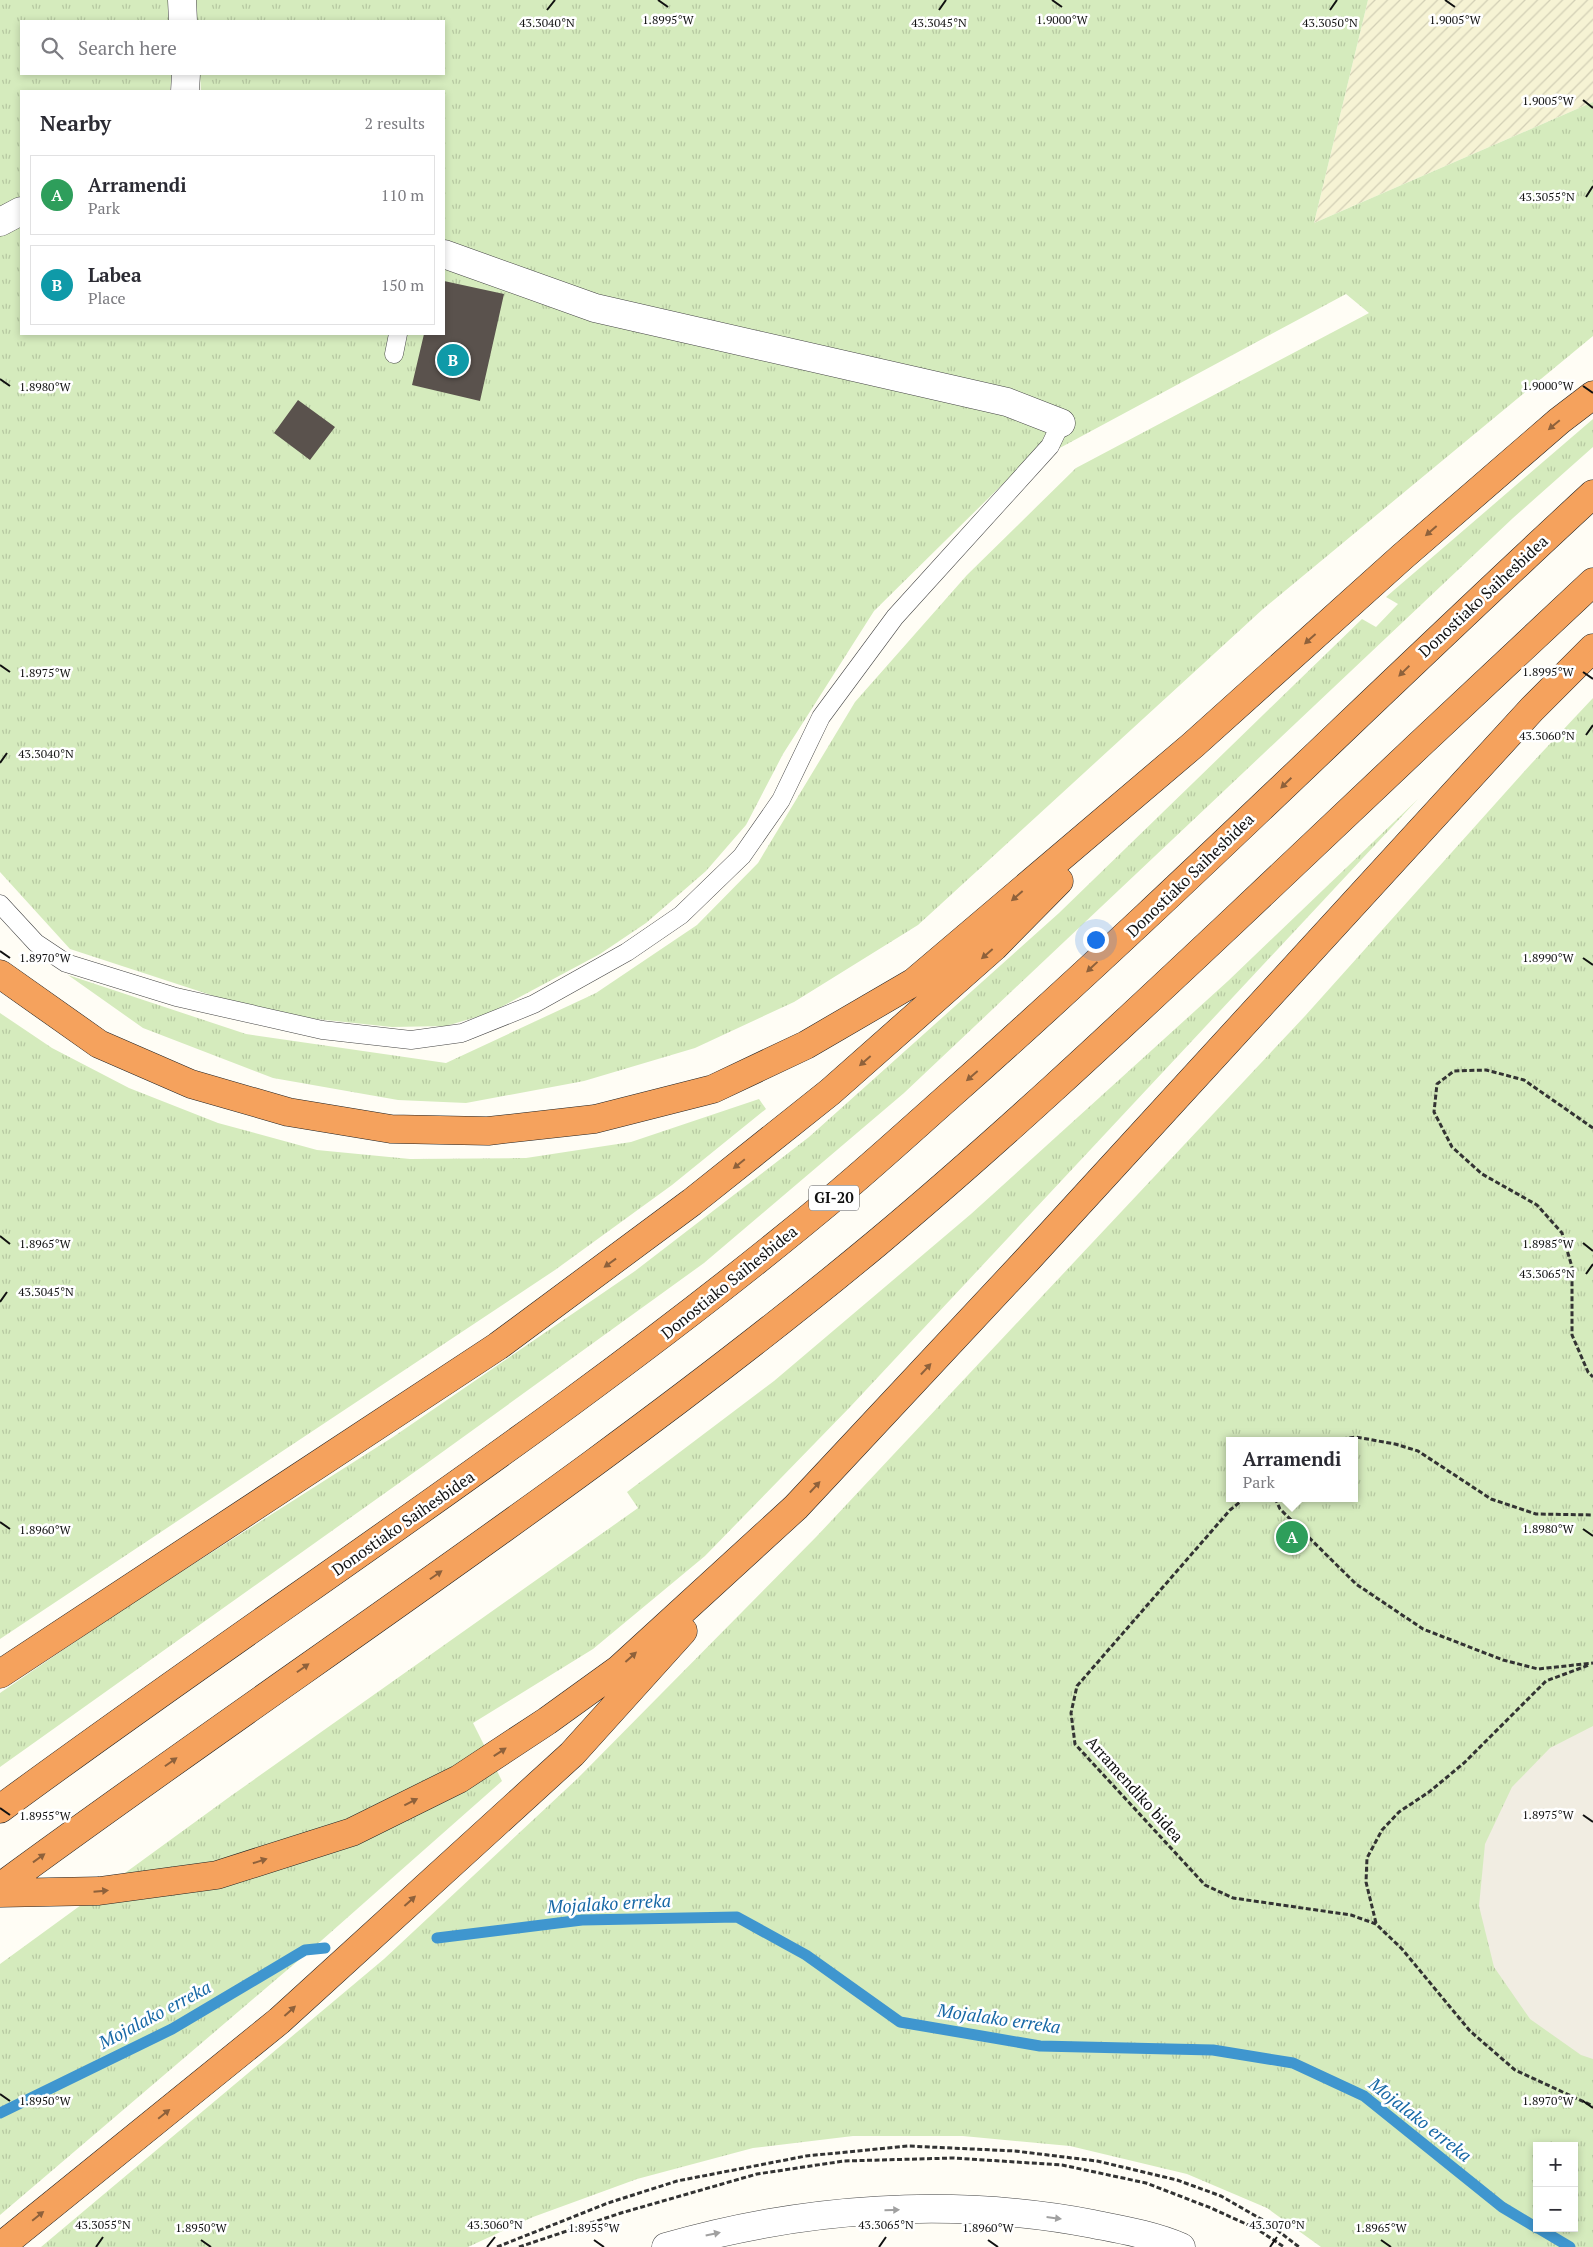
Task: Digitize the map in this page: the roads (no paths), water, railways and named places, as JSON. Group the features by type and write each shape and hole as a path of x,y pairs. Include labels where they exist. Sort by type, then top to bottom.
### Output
{"highway":[{"path":"0,974 99,1044 190,1084 288,1112 392,1129 488,1130 595,1119 713,1089 806,1045 914,982 1193,744 1409,550 1559,421 1593,395"},
{"name":"Donostiako Saihesbidea","path":"0,1809 100,1736 540,1425 673,1328 840,1193 1028,1027 1461,616 1593,494"},
{"path":"0,1887 144,1781 541,1501 708,1378 879,1241 1070,1073 1593,582"},
{"path":"0,2247 279,2021 572,1754 796,1507 1041,1246 1532,709 1593,648"},
{"path":"0,1674 498,1346 692,1202 830,1092 994,947 1193,744"},
{"path":"0,1894 99,1891 217,1875 352,1832 459,1779 547,1722 619,1669 796,1507"}],"street":[{"path":"182,0 183,20"},
{"path":"185,90 186,75"},
{"path":"0,222 20,212"},
{"path":"445,254 595,308 1007,402 1061,423"},
{"path":"666,2247 758,2225 820,2216 883,2210 945,2209 1008,2212 1070,2220 1131,2232 1181,2247"}],"lane":[{"path":"394,354 398,335"},
{"path":"0,904 36,943 66,963 176,997 322,1030 411,1040 462,1033 534,1004 627,952 680,915 742,856 781,800 821,717 895,617 1050,446 1061,423"}],"waterway":[{"name":"Mojalako erreka","path":"437,1938 582,1920 737,1917 806,1955 900,2022 1040,2046 1213,2050 1293,2063 1364,2096 1502,2207 1533,2226"},
{"name":"Mojalako erreka","path":"0,2113 172,2029 305,1950 325,1948"},
{"name":"Mojalako erreka","path":"1545,2232 1570,2247"}],"place":[{"name":"Labea","path":"453,360"},
{"name":"Arramendi","path":"1292,1537"}]}
